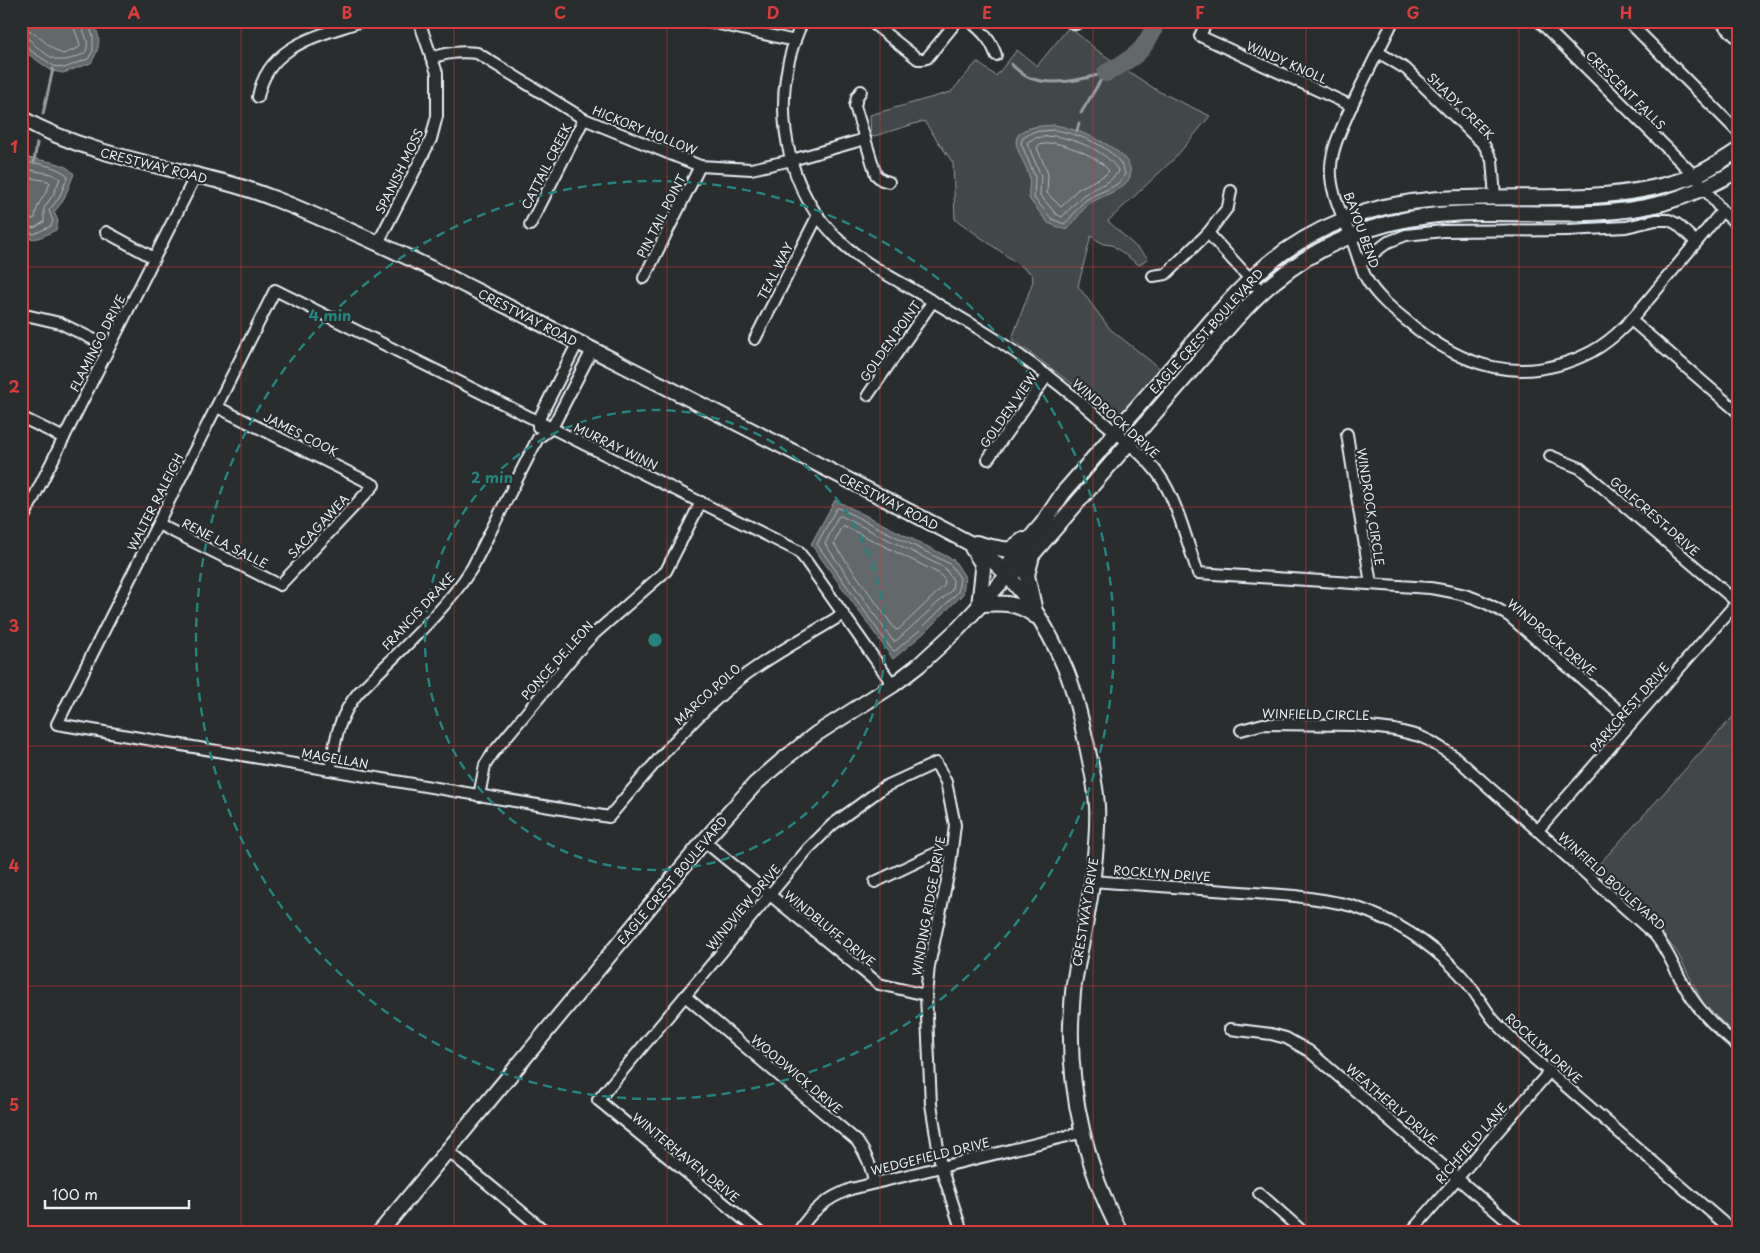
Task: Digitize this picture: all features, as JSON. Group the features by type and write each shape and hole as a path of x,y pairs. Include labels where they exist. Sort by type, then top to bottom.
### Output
{"main road":[{"name":"CRESTWAY ROAD","path":"21,118 74,143 271,197 378,244 578,342 968,542 992,558 1008,575"},
{"name":"EAGLE CREST BOULEVARD","path":"1008,575 1011,560 1043,523 1063,493 1251,279 1268,263 1316,232 1365,212 1428,200 1616,194 1657,187 1695,176 1739,150"},
{"name":"EAGLE CREST BOULEVARD","path":"380,1232 704,840 755,784 816,734 893,684 933,653 1008,575 1020,569 1227,329 1262,292 1294,266 1324,248 1351,236 1400,221 1429,216 1589,213 1622,210 1661,203 1705,189 1739,170"},
{"path":"968,542 1009,550 1034,533"},
{"path":"968,542 981,562 983,570 980,605 1002,603 1018,606 1037,616"},
{"path":"1033,554 1027,575 1037,616"},
{"name":"CRESTWAY DRIVE","path":"1008,575 1037,616 1066,670 1078,709 1091,767 1097,805 1092,881 1074,980 1071,1025 1073,1070 1084,1132 1094,1173 1120,1232"}],"street":[{"path":"258,97 260,85 275,60 282,54 302,42 362,21"},
{"name":"SPANISH MOSS","path":"378,244 430,139 438,107 437,74 419,21"},
{"path":"706,21 795,40"},
{"name":"WINDROCK DRIVE","path":"803,21 795,40 788,66 784,106 785,126 792,160 802,189 818,215 832,233 859,257 1000,342 1048,375 1128,443 1159,475 1167,490 1198,573 1371,584 1455,592 1473,597 1490,604 1524,627 1632,722"},
{"path":"870,21 918,59 923,60 927,58 957,21"},
{"path":"970,21 983,32 992,44 996,55"},
{"path":"1069,21 1075,24 1082,21"},
{"name":"WINDY KNOLL","path":"1207,21 1200,36 1352,106"},
{"name":"BAYOU BEND","path":"1393,21 1336,142 1331,166 1332,182 1360,263 1366,278 1375,291 1386,304 1427,339 1456,356 1493,367 1513,370 1558,365 1593,351 1631,320 1722,211"},
{"name":"CRESCENT FALLS","path":"1539,21 1695,176 1722,211 1739,226"},
{"path":"1628,21 1739,133"},
{"path":"1720,21 1739,40"},
{"name":"HICKORY HOLLOW","path":"431,58 445,53 460,51 477,53 584,119 700,166 725,169 751,169 792,160 865,139"},
{"name":"SHADY CREEK","path":"1378,52 1406,69 1484,145 1493,165 1495,197"},
{"path":"861,91 855,106 876,175 882,180 889,182"},
{"name":"CATTAIL CREEK","path":"530,225 584,119"},
{"name":"PIN TAIL POINT","path":"644,278 700,166"},
{"name":"FLAMINGO DRIVE","path":"21,523 196,175"},
{"path":"1153,276 1166,274 1208,233 1228,207 1231,192"},
{"name":"TEAL WAY","path":"756,339 818,215"},
{"path":"1360,263 1388,242 1406,236 1443,231 1568,230 1626,227 1656,220 1669,220 1677,224 1696,242"},
{"path":"106,232 154,258"},
{"path":"1208,233 1262,292"},
{"name":"WALTER RALEIGH","path":"57,724 275,290"},
{"name":"MURRAY WINN","path":"275,290 798,551 893,684"},
{"name":"GOLDEN POINT","path":"868,395 933,301"},
{"path":"21,314 60,323 109,347"},
{"path":"1631,320 1739,413"},
{"name":"FRANCIS DRAKE","path":"330,770 339,724 347,707 358,693 462,585 472,568 538,438 538,421 578,342"},
{"name":"FRANCIS DRAKE","path":"538,438 552,428 592,350"},
{"name":"GOLDEN VIEW","path":"988,459 1048,375"},
{"name":"JAMES COOK","path":"217,406 374,485"},
{"path":"21,417 64,438"},
{"name":"WINDROCK CIRCLE","path":"1347,434 1371,584"},
{"name":"GOLFCREST DRIVE","path":"1550,456 1580,468 1738,602"},
{"name":"SACAGAWEA","path":"280,585 374,485"},
{"name":"PONCE DE LEON","path":"479,796 485,765 493,753 594,634 666,570 701,502"},
{"name":"RENE LA SALLE","path":"158,524 280,585"},
{"name":"PARKCREST DRIVE","path":"1538,830 1738,602"},
{"name":"MARCO POLO","path":"609,817 665,751 717,698 761,663 843,614"},
{"name":"MAGELLAN","path":"57,724 609,817"},
{"name":"WINFIELD CIRCLE","path":"1241,730 1264,724 1353,725 1395,730 1419,736 1441,747 1455,757 1538,830"},
{"name":"WINDING RIDGE DRIVE","path":"936,763 946,782 954,825 950,866 929,966 926,995 931,1104 941,1167 962,1232"},
{"name":"WINDVIEW DRIVE","path":"598,1100 808,849 832,825 884,787 936,763"},
{"name":"WINFIELD BOULEVARD","path":"1538,830 1655,934 1670,955 1687,991 1697,1005 1708,1019 1739,1047"},
{"name":"WINDBLUFF DRIVE","path":"704,840 879,984 926,995"},
{"path":"875,882 938,852 952,850"},
{"name":"ROCKLYN DRIVE","path":"1092,881 1295,896 1356,907 1393,923 1428,945 1458,971 1474,990 1493,1019 1516,1043 1734,1232"},
{"name":"WOODWICK DRIVE","path":"685,996 857,1141 871,1165 874,1183"},
{"name":"WEATHERLY DRIVE","path":"1230,1030 1271,1034 1286,1038 1309,1051 1520,1232"},
{"name":"RICHFIELD LANE","path":"1411,1232 1550,1071"},
{"name":"WINTERHAVEN DRIVE","path":"598,1100 759,1232"},
{"name":"WEDGEFIELD DRIVE","path":"798,1232 810,1214 836,1194 1084,1132"},
{"path":"447,1150 546,1232"},
{"path":"1259,1193 1303,1232"}],"shaded area":[{"path":"1069,27 1098,51 1158,91 1210,116 1175,158 1108,221 1148,258 1139,265 1112,245 1103,244 1091,236 1078,286 1110,329 1163,371 1126,415 1120,416 1110,412 1012,339 1033,281 1032,274 955,219 953,163 924,121 871,137 870,115 951,92 977,62 996,76 1017,50 1037,66"},
{"path":"1739,710 1739,1038 1704,1005 1677,952 1652,923 1593,871"}],"water":[{"path":"22,21 90,21 97,31 99,42 94,58 91,63 63,73 52,71 28,54 21,45"},
{"path":"1055,125 1076,131 1102,142 1124,157 1130,166 1128,181 1089,204 1066,230 1048,223 1030,200 1029,176 1016,142 1017,136 1027,129"},
{"path":"28,158 65,166 74,174 63,201 54,212 58,221 56,230 34,239 25,237 21,233 21,161"},
{"path":"835,500 954,560 965,577 963,594 924,633 893,659 811,544"}],"waterway":[{"path":"1106,73 1138,53 1148,40 1157,21"},
{"path":"1011,64 1027,77 1049,82 1088,78 1106,73"},
{"path":"43,114 53,69"},
{"path":"1081,113 1105,73"},
{"path":"1077,131 1079,123"},
{"path":"34,162 37,143"}]}
